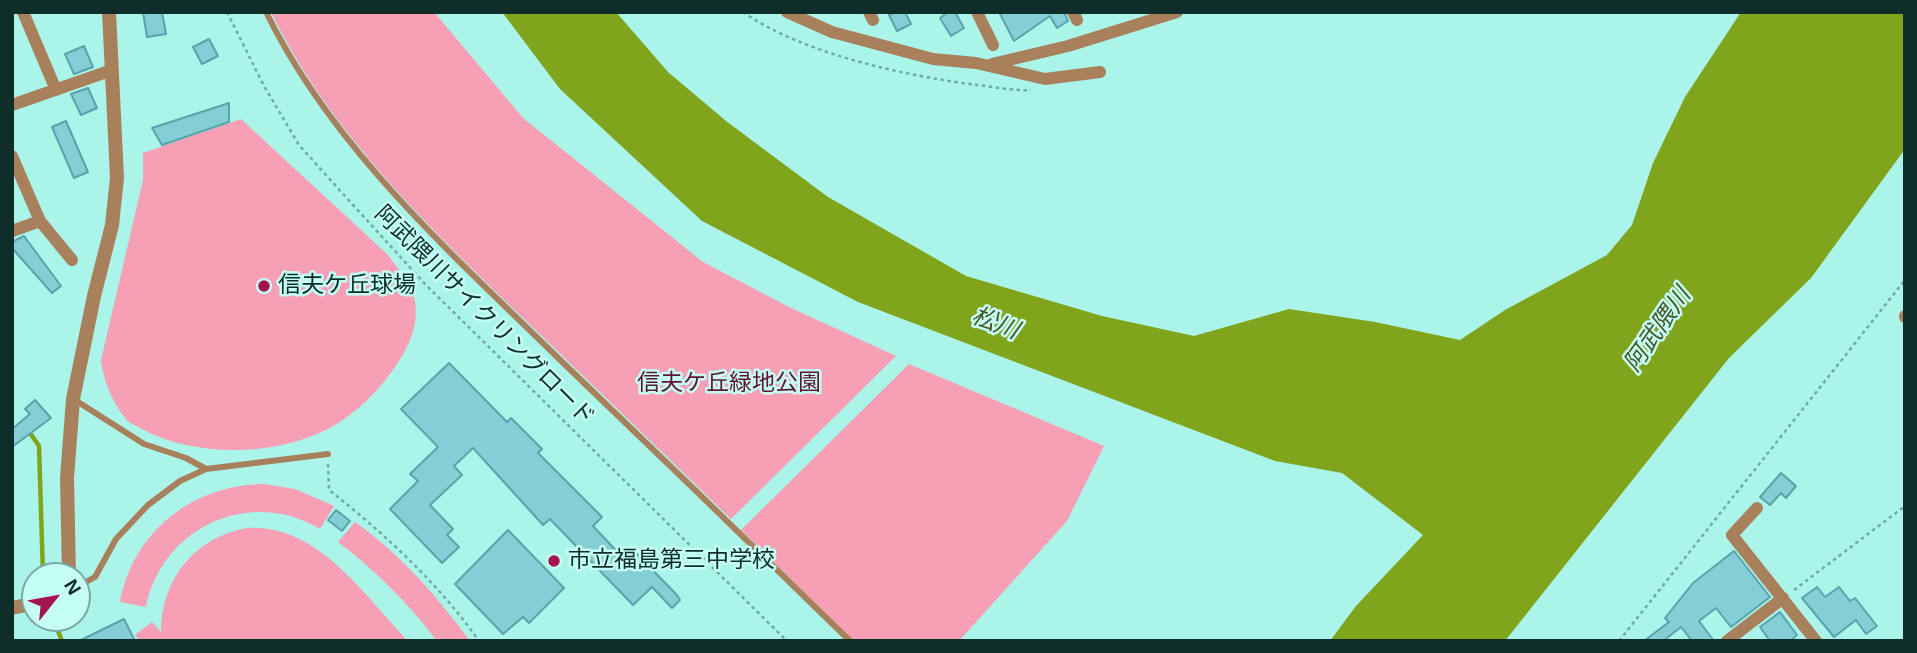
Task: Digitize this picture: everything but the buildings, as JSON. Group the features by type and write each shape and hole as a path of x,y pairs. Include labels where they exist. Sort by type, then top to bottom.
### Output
{"street":[{"path":"23,12 56,90"},
{"path":"69,562 67,478 73,399 112,225 117,178 109,12"},
{"path":"787,12 832,32 884,48 933,59 997,64 1068,46 1177,12"},
{"path":"977,12 993,45"},
{"path":"976,63 1045,79 1100,72"},
{"path":"12,105 112,70"},
{"path":"12,156 40,221 72,260"},
{"path":"12,231 40,221"},
{"path":"1757,508 1732,535 1816,641"},
{"path":"1727,641 1783,598"}],"lane":[{"path":"266,12 286,53 336,127 446,248 850,641"},
{"path":"73,399 106,423 144,444 186,458 206,469"},
{"path":"91,579 95,577 116,539 148,505 180,481 206,469 328,454"}],"path":[{"name":"阿武隈川サイクリングロード","path":"227,12 264,86 299,145 342,194 426,285 787,641"},
{"path":"1619,641 1905,280"},
{"path":"328,454 330,490 370,522 463,618 479,641"},
{"path":"1783,598 1905,506"}],"green space":[{"name":"信夫ケ丘緑地公園","path":"271,12 434,12 523,118 703,262 791,308 896,356 731,519 417,213 351,138 295,56"},
{"name":"信夫ケ丘球場","path":"241,119 387,254 411,289 416,313 407,348 390,374 367,401 338,423 307,438 260,449 210,449 163,438 128,421 120,412 109,390 101,360 143,180 143,153"},
{"path":"909,364 1104,446 1067,521 959,641 854,641 741,530"},
{"path":"264,484 295,489 334,506 320,529 293,517 266,512 238,514 213,522 190,536 170,555 155,579 146,607 120,602 127,577 138,554 152,534 170,517 190,503 213,493 238,486"},
{"path":"355,522 372,534 417,577 470,641 437,641 391,588 338,542"},
{"path":"247,528 272,530 296,537 317,550 356,584 408,641 140,641 135,635 152,622 161,632 167,595 184,563 212,541"}],"water":[{"path":"502,12 616,12 668,72 726,121 828,197 966,276 1102,316 1194,336 1289,309 1375,322 1460,340 1505,310 1607,255 1632,225 1653,163 1685,97 1741,12 1905,12 1905,149 1811,278 1729,358 1505,641 1330,641 1356,606 1423,535 1342,473 1275,461 858,302 702,221 560,89"}],"waterway":[{"path":"28,430 39,446 43,562"},
{"path":"58,632 62,641"}],"place":[{"name":"信夫ケ丘球場","path":"264,286"},
{"name":"市立福島第三中学校","path":"554,561"}],"water label":[{"name":"松川","path":"995,324"},
{"name":"阿武隈川","path":"1658,330"}]}
